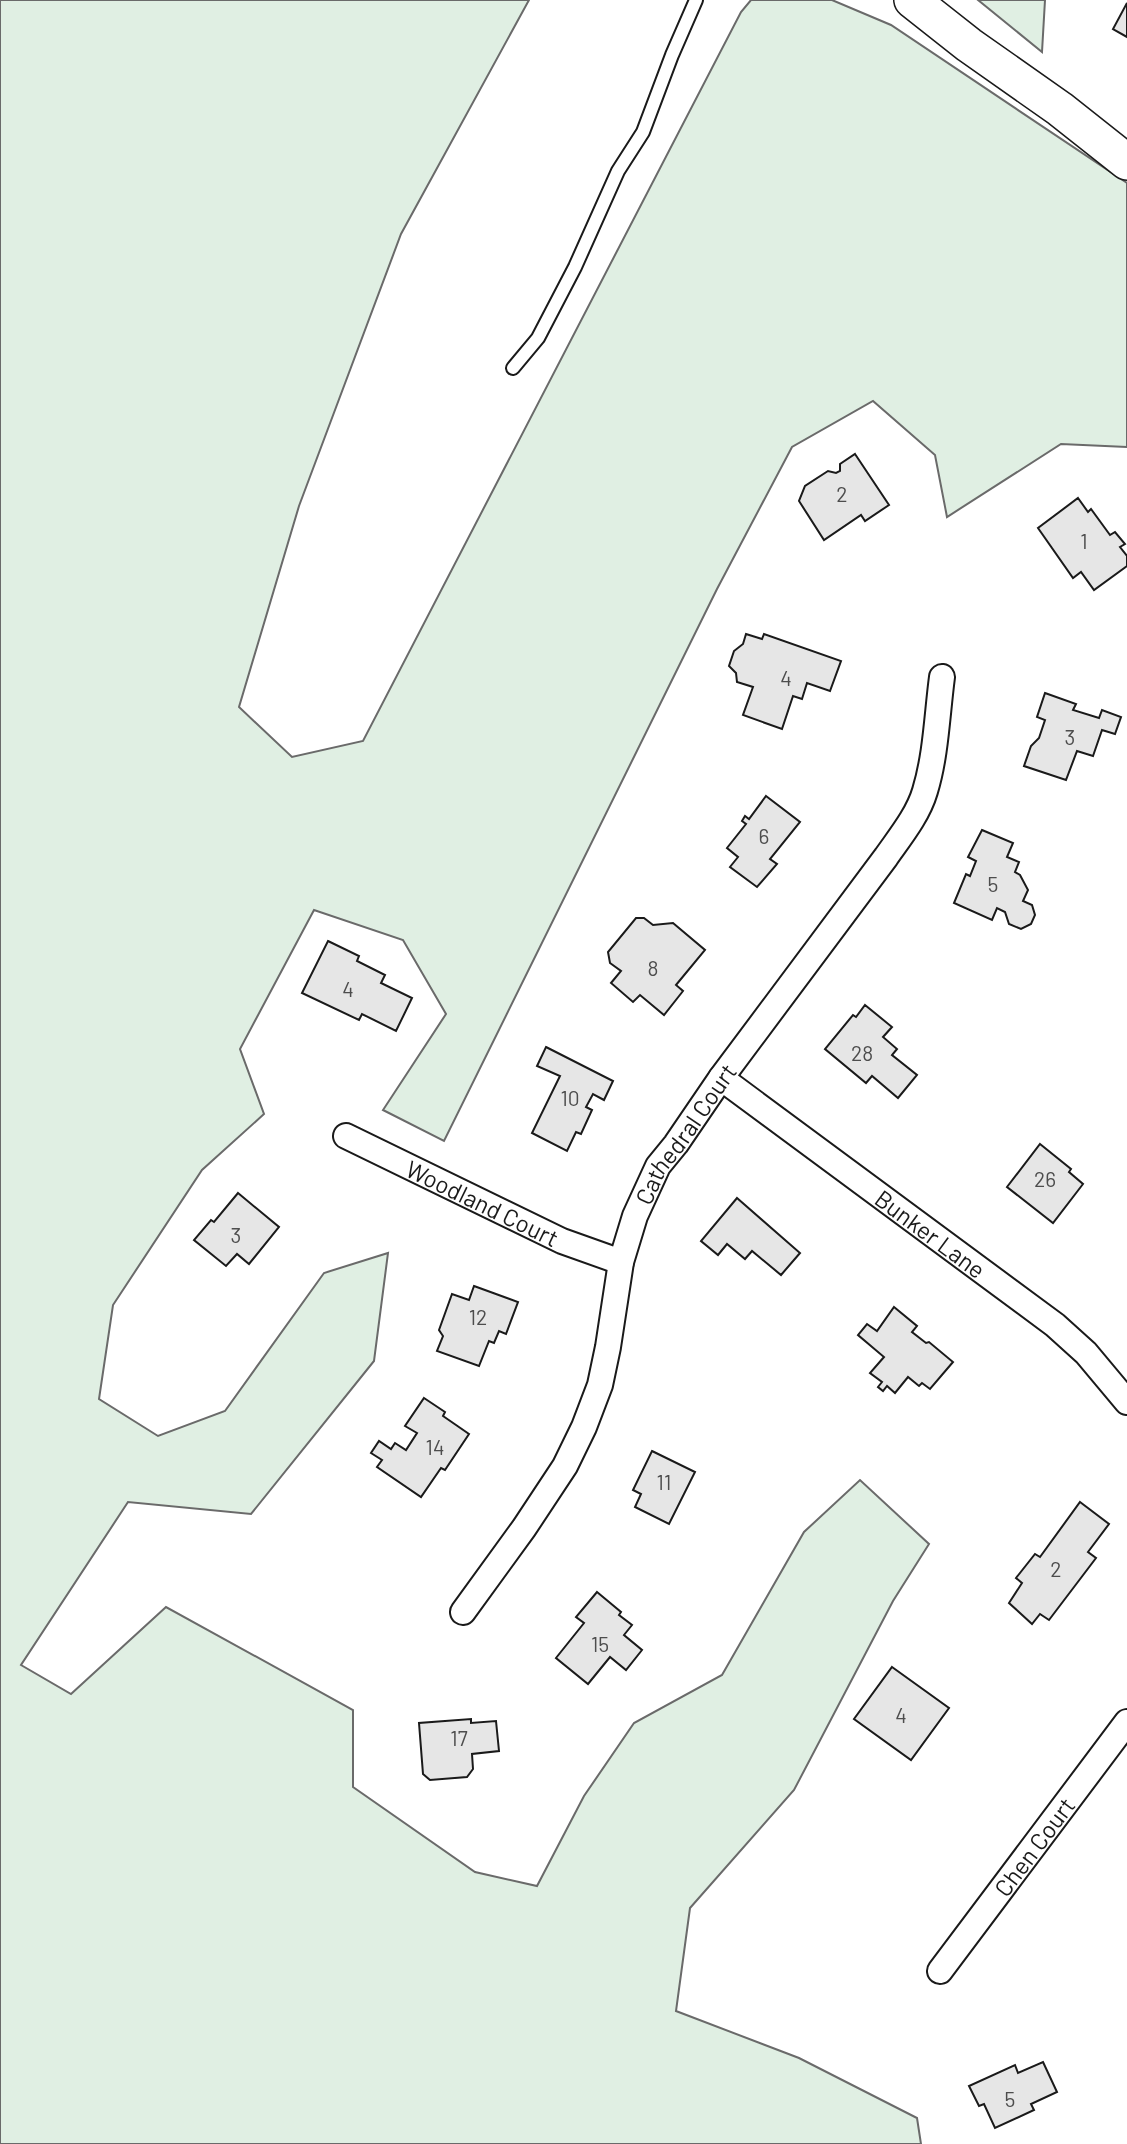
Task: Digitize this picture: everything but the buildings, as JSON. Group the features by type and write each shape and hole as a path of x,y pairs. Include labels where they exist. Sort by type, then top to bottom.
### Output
{"street":[{"path":"912,0 1127,162"},
{"name":"Cathedral Court","path":"463,1612 565,1466 584,1427 603,1373 621,1262 635,1216 658,1166 886,857 925,793 933,755 942,677"},
{"name":"Bunker Lane","path":"721,1078 1055,1325 1086,1353 1127,1402"},
{"name":"Woodland Court","path":"346,1136 562,1241 621,1262"},
{"name":"Chen Court","path":"940,1971 1127,1722"}],"lane":[{"path":"513,369 538,338 575,267 618,171 643,132 671,55 696,0"}],"green space":[{"path":"0,0 529,0 401,234 299,506 239,707 292,757 363,741 741,12 751,0 832,0 891,25 1127,183 1127,447 1061,444 947,517 935,455 873,401 792,447 717,589 444,1141 383,1110 446,1014 403,940 314,910 240,1049 264,1114 202,1170 113,1305 99,1399 158,1436 225,1411 324,1273 388,1253 374,1361 251,1514 128,1502 21,1665 71,1694 166,1607 353,1710 353,1787 475,1872 537,1886 584,1796 634,1723 722,1675 804,1532 860,1480 929,1544 893,1601 794,1790 690,1908 676,2011 799,2058 917,2118 921,2144 0,2144"},
{"path":"978,0 1045,0 1042,52"}]}
